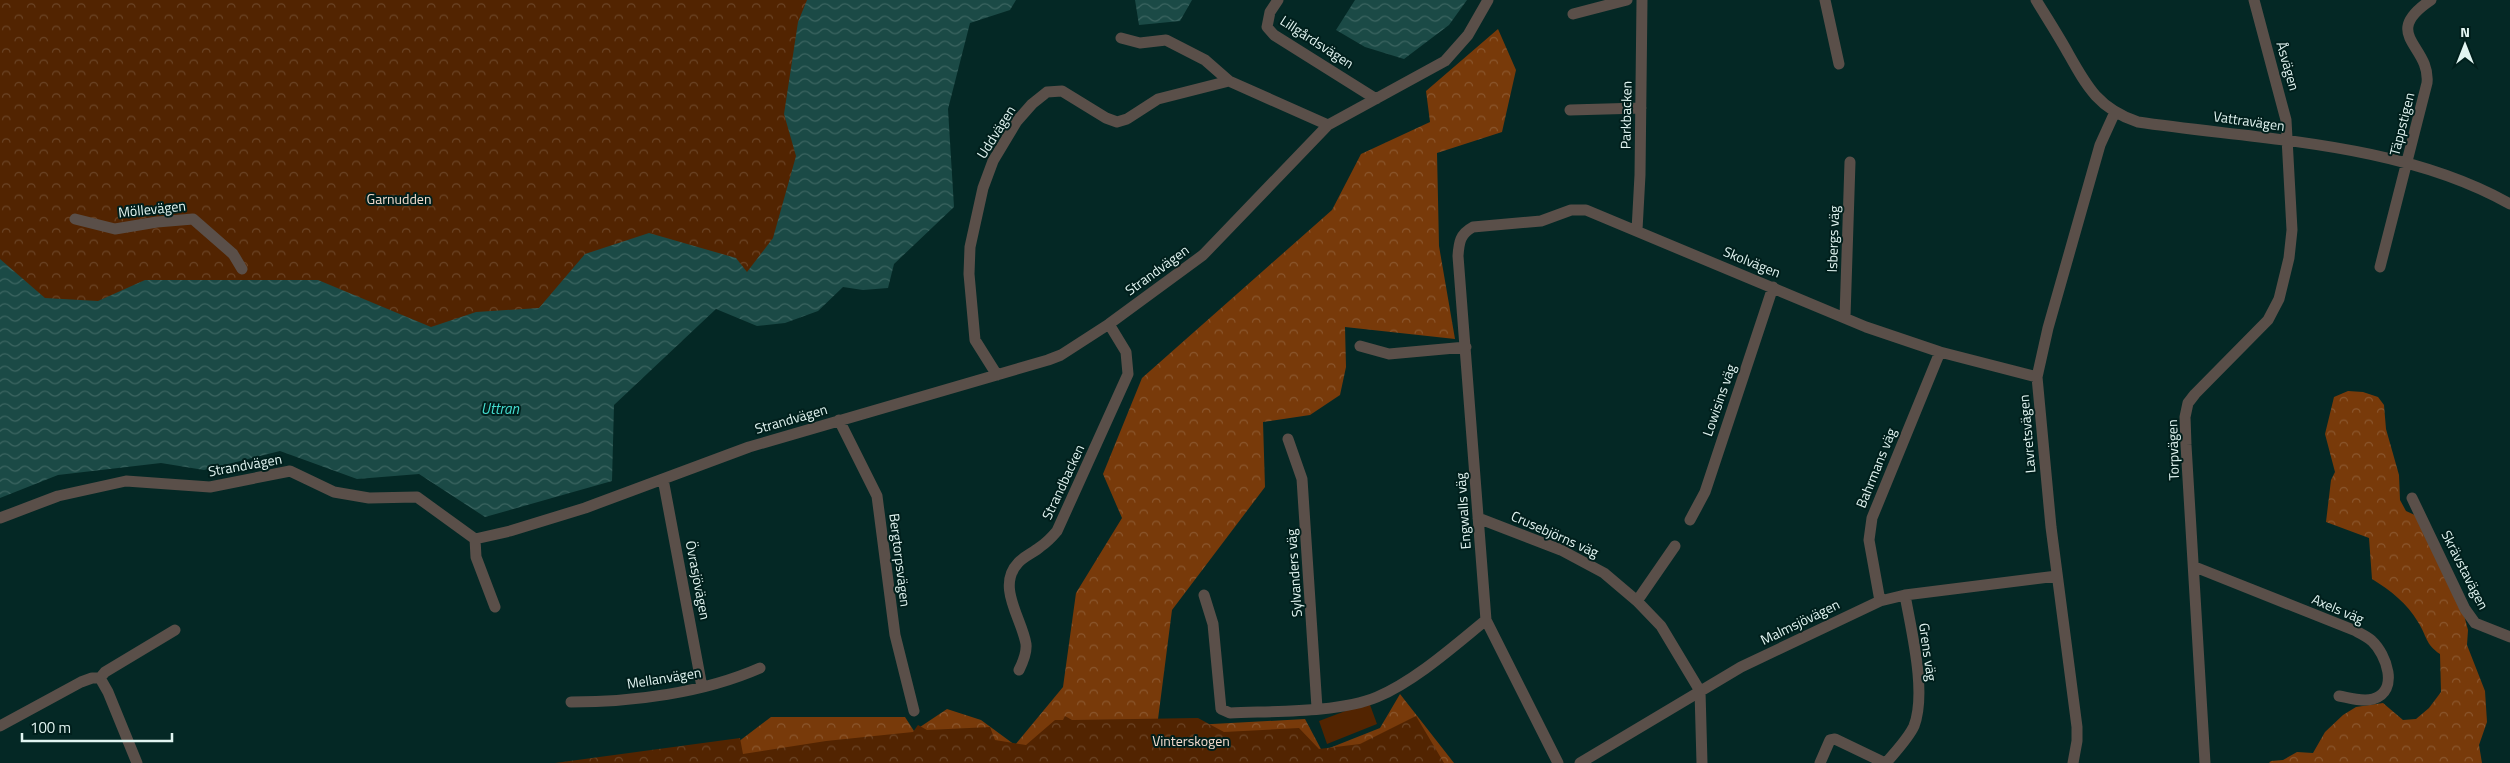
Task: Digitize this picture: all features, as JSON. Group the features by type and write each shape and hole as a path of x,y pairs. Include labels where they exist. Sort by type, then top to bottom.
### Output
{"street":[{"name":"Lillgårdsvägen","path":"1278,0 1267,20 1267,27 1274,35 1376,98"},
{"name":"Strandvägen","path":"0,518 58,496 126,481 210,488 290,471 334,492 369,498 417,497 475,539 510,531 585,508 749,447 1061,355 1109,324 1203,255 1328,126 1445,61 1468,35 1488,0"},
{"path":"1573,14 1627,0"},
{"name":"Parkbacken","path":"1637,230 1642,0"},
{"path":"1825,0 1840,64"},
{"name":"Vattravägen","path":"2036,0 2081,78 2095,95 2115,112 2138,122 2355,151 2408,164 2473,186 2510,204"},
{"name":"Åsvägen","path":"2254,0 2286,120 2286,142"},
{"name":"Täppstigen","path":"2380,267 2408,164 2428,74 2428,69 2422,57 2411,44 2408,26 2411,17 2431,0"},
{"path":"1121,38 1140,43 1166,40 1205,60 1229,81 1328,126"},
{"name":"Uddvägen","path":"997,375 976,340 969,274 970,248 986,179 993,161 1017,121 1032,104 1047,92 1062,91 1106,118 1117,122 1127,119 1158,99 1229,81"},
{"path":"1570,110 1641,108"},
{"name":"Lavretsvägen","path":"2073,763 2078,741 2077,727 2057,576 2037,377 2048,328 2100,144 2115,112"},
{"name":"Torpvägen","path":"2205,763 2195,567 2186,445 2187,409 2195,394 2268,320 2279,299 2286,273 2292,230 2286,142"},
{"name":"Isbergs väg","path":"1845,317 1850,162"},
{"name":"Skolvägen","path":"1459,240 1473,227 1541,221 1578,209 1594,212 1683,251 1845,317 1940,352 2037,377"},
{"name":"Möllevägen","path":"75,219 115,229 157,222 193,219 233,254 242,269"},
{"name":"Engwalls väg","path":"1459,240 1460,284 1486,620 1558,763"},
{"name":"Lowisins väg","path":"1690,520 1705,492 1773,287"},
{"name":"Strandbacken","path":"1019,670 1025,656 1026,644 1012,603 1010,590 1011,573 1018,563 1040,548 1057,531 1128,374 1126,352 1109,324"},
{"path":"1360,346 1389,354 1466,347"},
{"name":"Bahrmans väg","path":"1880,601 1869,540 1872,518 1940,352"},
{"name":"Bergtorpsvägen","path":"839,420 877,496 895,635 914,711"},
{"name":"Sylvanders väg","path":"1288,439 1302,479 1317,708"},
{"name":"Övrasjövägen","path":"663,479 702,688"},
{"name":"Skrävstavägen","path":"2412,498 2465,609 2476,623 2510,637"},
{"name":"Crusebjörns väg","path":"1478,518 1561,550 1604,572 1637,601 1660,626 1700,691"},
{"path":"475,539 476,558 495,607"},
{"path":"1637,601 1675,546"},
{"name":"Axels väg","path":"2195,567 2356,631 2372,640 2388,665 2387,686 2381,695 2373,699 2362,700 2339,696"},
{"name":"Malmsjövägen","path":"1580,763 1700,691 1765,655 1880,601 2057,576"},
{"path":"1204,595 1213,624 1221,709 1230,713 1317,708 1352,704 1377,697 1404,682 1486,620"},
{"name":"Grens väg","path":"1886,763 1914,725 1918,690 1918,671 1905,596"},
{"path":"100,678 105,672 175,630"},
{"name":"Mellanvägen","path":"570,702 640,698 702,688 760,668"},
{"path":"0,726 81,682 92,678 100,678"},
{"path":"100,678 108,692 136,763"},
{"path":"1700,691 1702,763"},
{"path":"1820,763 1830,740 1835,739 1886,763"}],"green space":[{"name":"Garnudden","path":"0,0 948,0 806,284 0,401"},
{"path":"1498,29 1516,70 1502,132 1437,153 1439,246 1455,339 1345,327 1346,367 1340,395 1310,415 1263,422 1265,487 1172,610 1157,727 1305,719 1322,751 1380,728 1400,694 1454,763 727,763 738,742 771,717 905,717 914,731 947,709 981,720 1015,745 1063,687 1076,593 1122,518 1103,474 1142,378 1332,210 1361,154 1430,122 1426,91"},
{"path":"2348,391 2363,392 2378,397 2384,405 2386,429 2399,475 2400,500 2406,511 2417,516 2464,615 2468,630 2467,645 2485,691 2487,722 2479,745 2482,763 2269,763 2271,761 2283,760 2297,752 2313,753 2325,732 2343,715 2356,707 2383,703 2403,720 2416,719 2429,708 2441,692 2440,654 2429,643 2414,615 2404,603 2372,579 2369,538 2326,522 2331,480 2335,472 2325,434 2334,397"},
{"path":"1369,702 1377,724 1327,744 1319,721"},
{"name":"Vinterskogen","path":"1065,716 1072,720 1198,718 1224,732 1299,728 1319,749 1360,744 1416,716 1444,763 555,763 740,738 743,754 826,741 913,732 918,725 927,730 990,727 995,740 1026,745 1055,720 1063,720"}],"water":[{"name":"Uttran","path":"807,0 1016,0 1010,10 970,23 948,109 954,207 894,264 888,288 863,290 843,287 818,311 785,323 757,326 716,309 614,405 612,481 485,517 419,474 357,479 280,451 204,470 161,463 58,475 0,498 0,259 45,298 98,301 145,280 318,280 431,327 476,312 539,308 585,254 649,233 736,258 747,272 773,238 796,156 784,114 798,22"},
{"path":"1135,0 1192,0 1180,21 1139,25"},
{"path":"1355,0 1467,0 1449,25 1404,59 1365,47 1336,30"}]}
